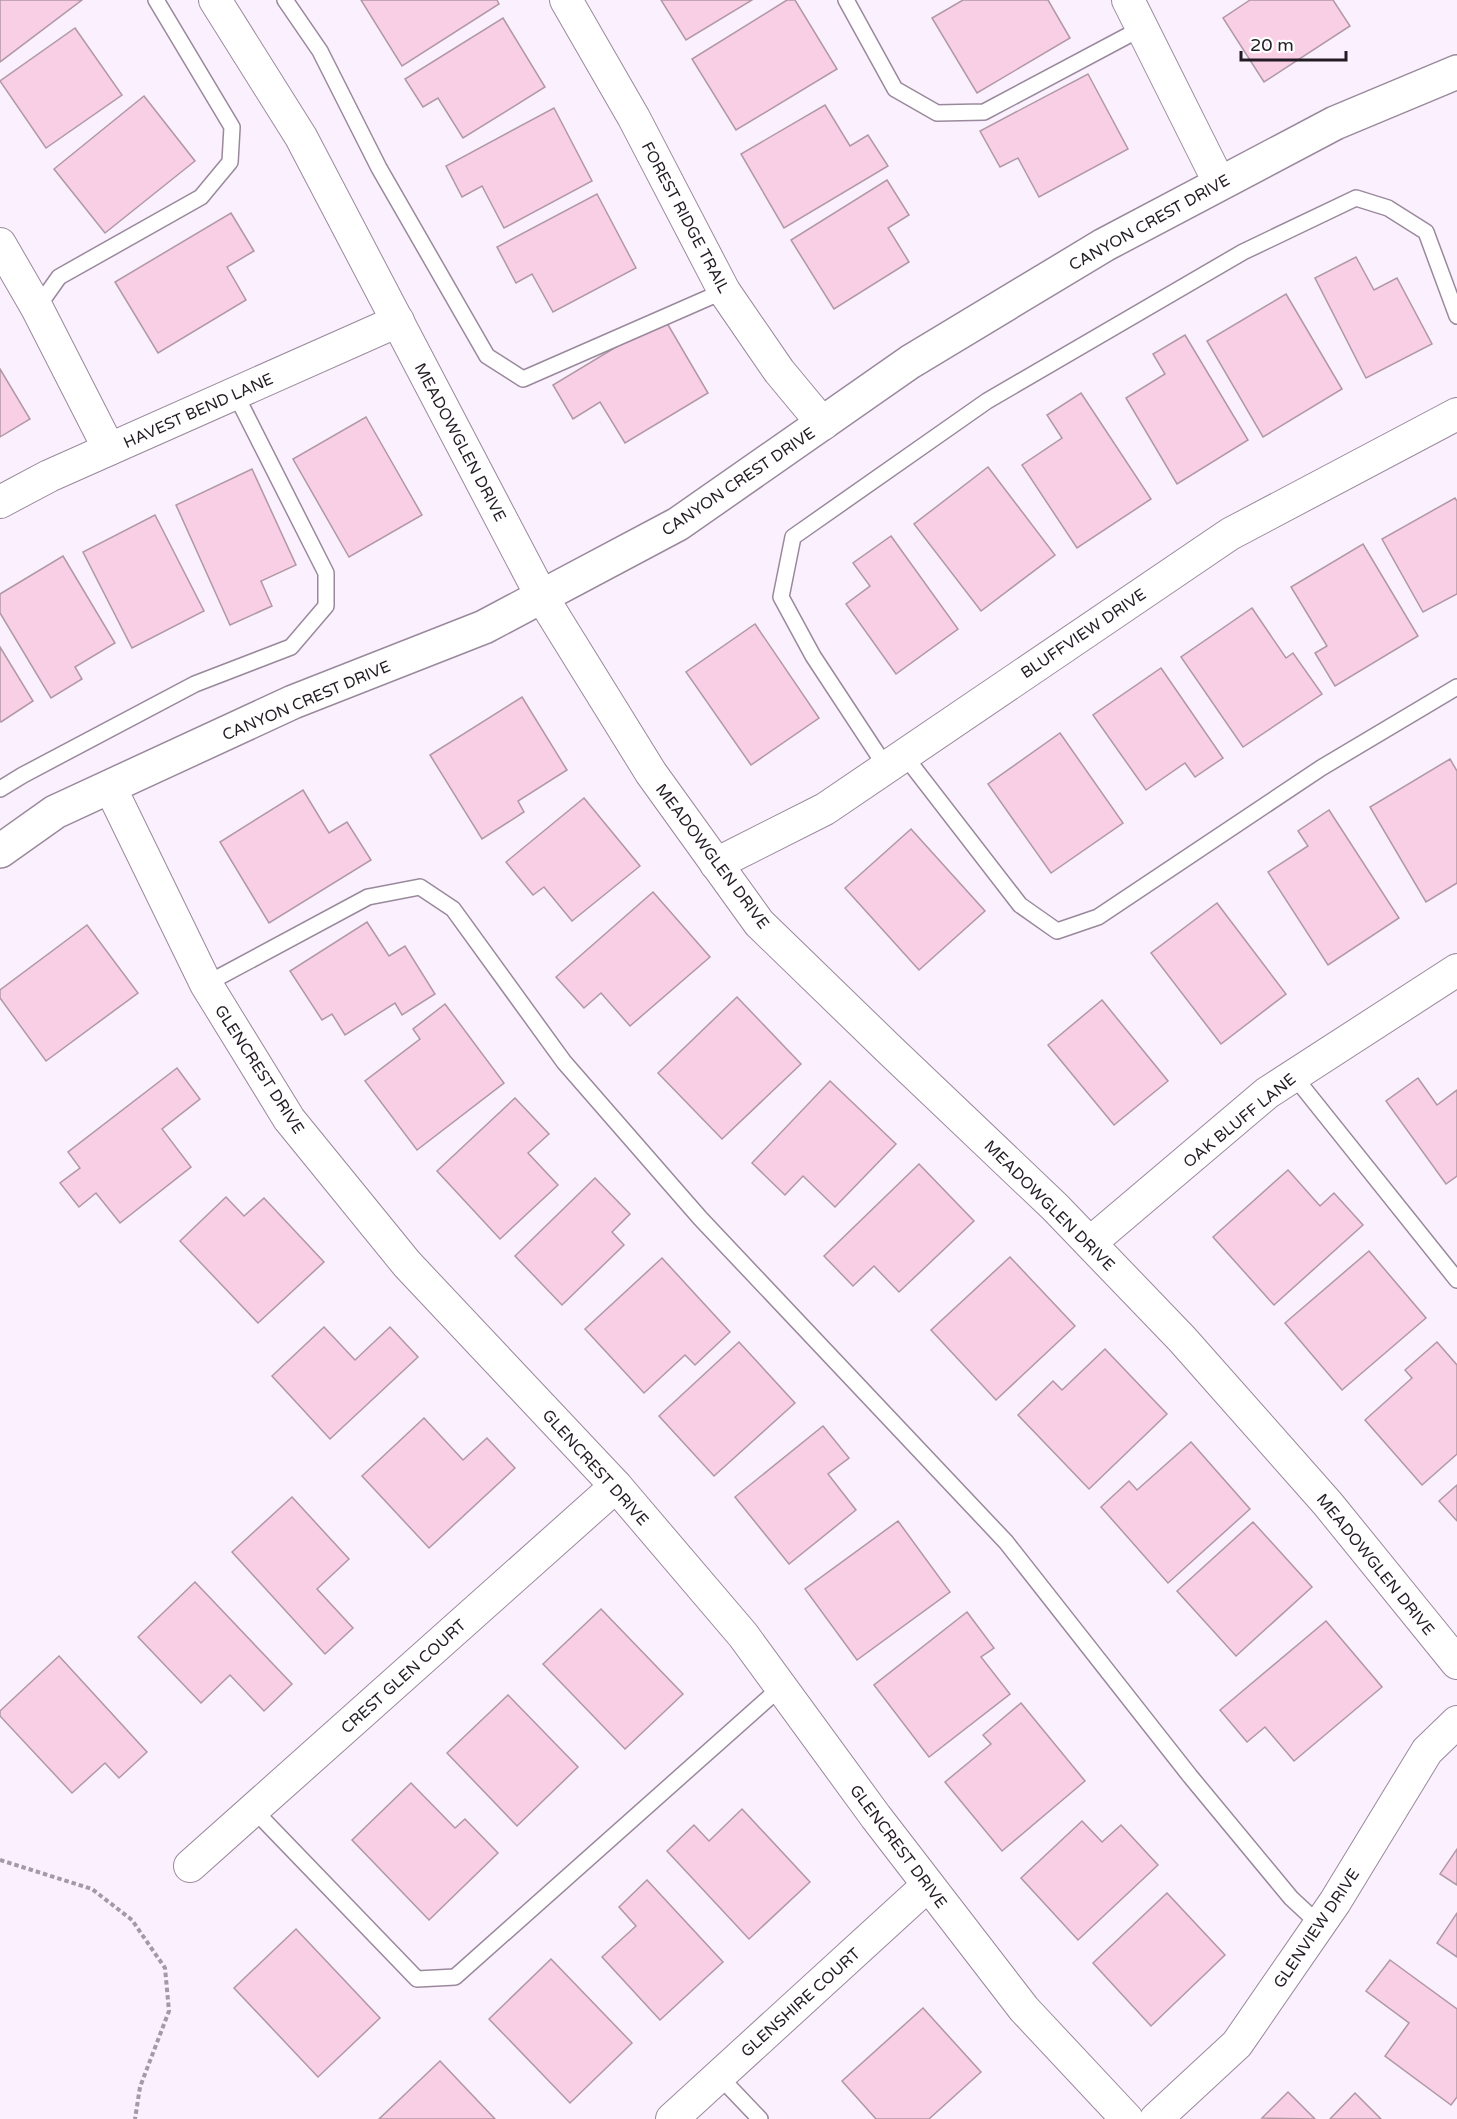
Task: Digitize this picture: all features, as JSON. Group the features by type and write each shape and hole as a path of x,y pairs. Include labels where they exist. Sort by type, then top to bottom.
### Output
{"street":[{"name":"MEADOWGLEN DRIVE","path":"215,0 301,137 542,597 651,773 759,923 1055,1207 1182,1339 1328,1504 1457,1663"},
{"name":"FOREST RIDGE TRAIL","path":"566,0 634,118 724,291 779,371 822,424"},
{"path":"1128,0 1220,184"},
{"name":"CANYON CREST DRIVE","path":"0,851 55,812 293,702 484,627 542,597 678,524 910,362 1104,245 1335,123 1457,72"},
{"path":"0,244 37,309 109,449"},
{"name":"HAVEST BEND LANE","path":"0,502 49,476 398,321"},
{"name":"BLUFFVIEW DRIVE","path":"716,864 825,809 1230,534 1457,414"},
{"name":"GLENCREST DRIVE","path":"110,787 206,984 289,1119 407,1264 616,1486 743,1635 876,1817 1024,2009 1127,2119"},
{"name":"OAK BLUFF LANE","path":"1090,1244 1267,1093 1457,970"},
{"name":"CREST GLEN COURT","path":"190,1866 616,1486"},
{"name":"GLENVIEW DRIVE","path":"1156,2119 1237,2044 1320,1925 1427,1751 1457,1722"},
{"name":"GLENSHIRE COURT","path":"672,2119 928,1885"}],"lane":[{"path":"37,309 58,277 201,197 230,162 232,127 156,0"},
{"path":"285,0 320,51 379,168 487,356 523,379 724,291"},
{"path":"846,0 895,89 937,113 984,112 1142,28"},
{"path":"1457,316 1426,232 1388,208 1356,198 1244,252 987,401 793,537 781,597 813,656 895,761 1020,905 1057,932 1098,917 1321,768 1457,687"},
{"path":"0,789 195,684 291,647 326,606 326,573 235,393"},
{"path":"206,984 368,897 420,887 453,909 564,1062 700,1218 1006,1542 1283,1889 1320,1925"},
{"path":"1293,1076 1457,1280"},
{"path":"254,1810 417,1979 455,1977 781,1687"},
{"path":"719,2076 760,2119"}],"path":[{"path":"0,1860 92,1889 132,1920 165,1968 169,2011 140,2087 135,2119"}],"building":[{"path":"0,0 82,0 0,62"},
{"path":"361,0 497,0 499,4 402,66"},
{"path":"661,0 752,0 686,40"},
{"path":"787,0 795,0 837,69 736,130 692,59"},
{"path":"963,0 1048,0 1070,38 977,93 932,18"},
{"path":"1250,0 1333,0 1350,26 1264,82 1223,18"},
{"path":"503,18 545,87 463,138 438,98 423,107 405,79"},
{"path":"75,28 122,95 46,148 0,81"},
{"path":"1088,74 1128,149 1039,197 1018,158 1000,167 980,131"},
{"path":"144,96 195,161 105,233 54,169"},
{"path":"825,105 850,146 868,135 888,166 784,228 741,154"},
{"path":"554,108 592,181 504,228 482,186 462,197 446,166"},
{"path":"887,180 909,215 888,228 909,262 834,309 791,240"},
{"path":"597,194 636,268 553,312 532,274 516,283 497,247"},
{"path":"231,213 254,251 227,267 246,300 158,353 115,282"},
{"path":"1356,257 1374,290 1397,278 1432,344 1366,378 1315,278"},
{"path":"1286,294 1342,389 1263,437 1207,341"},
{"path":"664,318 708,393 625,443 600,402 573,419 553,385"},
{"path":"1185,335 1248,440 1177,484 1126,398 1165,374 1153,354"},
{"path":"0,369 30,419 0,437"},
{"path":"1081,393 1151,499 1077,548 1022,465 1062,438 1047,415"},
{"path":"366,417 422,515 349,557 293,459"},
{"path":"988,467 1055,555 981,611 914,524"},
{"path":"252,469 296,565 261,581 272,606 230,625 176,505"},
{"path":"1455,498 1457,501 1457,594 1423,612 1382,539"},
{"path":"155,515 204,611 132,648 83,552"},
{"path":"891,536 958,629 896,674 846,604 870,586 853,563"},
{"path":"1363,544 1418,636 1335,686 1315,653 1327,646 1291,587"},
{"path":"63,556 115,643 75,667 82,679 51,698 0,613 0,594"},
{"path":"1252,608 1286,658 1293,653 1322,694 1243,747 1181,657"},
{"path":"755,624 819,718 751,765 686,672"},
{"path":"0,647 33,701 1,722 0,721"},
{"path":"1161,668 1223,758 1195,777 1185,763 1146,790 1093,715"},
{"path":"522,697 567,770 518,801 524,812 482,839 430,755"},
{"path":"1060,733 1123,823 1051,873 988,784"},
{"path":"1450,759 1457,771 1457,883 1426,902 1370,807"},
{"path":"303,790 329,833 347,822 371,860 269,923 220,842"},
{"path":"584,798 640,866 572,921 544,887 533,895 506,862"},
{"path":"1329,810 1399,918 1328,965 1268,872 1308,846 1298,831"},
{"path":"911,829 985,911 919,970 845,888"},
{"path":"653,892 710,957 630,1026 601,993 584,1008 556,977"},
{"path":"1217,903 1286,994 1221,1044 1151,953"},
{"path":"367,922 389,956 405,946 435,994 402,1015 395,1003 345,1035 332,1014 322,1020 290,971"},
{"path":"87,925 138,993 46,1061 0,998 0,990"},
{"path":"737,997 801,1064 722,1139 658,1073"},
{"path":"1102,1000 1168,1081 1114,1125 1048,1045"},
{"path":"445,1004 504,1083 417,1150 365,1081 420,1039 413,1029"},
{"path":"177,1068 200,1099 162,1129 191,1167 120,1223 96,1193 79,1207 60,1183 80,1168 68,1152"},
{"path":"1418,1078 1437,1105 1457,1090 1457,1176 1446,1184 1386,1101"},
{"path":"830,1081 896,1144 835,1207 803,1176 785,1195 752,1163"},
{"path":"515,1098 549,1134 528,1153 558,1185 500,1239 437,1171"},
{"path":"919,1164 974,1221 899,1292 874,1266 853,1286 824,1256"},
{"path":"1288,1170 1320,1206 1334,1193 1363,1225 1274,1305 1213,1237"},
{"path":"595,1178 630,1214 612,1232 624,1245 562,1305 515,1256"},
{"path":"226,1197 244,1216 264,1198 324,1262 258,1323 180,1241"},
{"path":"1369,1251 1426,1318 1342,1390 1285,1323"},
{"path":"1010,1257 1075,1326 996,1400 931,1330"},
{"path":"662,1258 730,1332 695,1365 685,1355 644,1393 585,1329"},
{"path":"324,1327 355,1360 390,1327 418,1357 330,1439 272,1376"},
{"path":"739,1342 795,1403 714,1476 659,1416"},
{"path":"1437,1342 1457,1365 1457,1454 1422,1485 1365,1420 1412,1378 1405,1370"},
{"path":"1105,1349 1167,1414 1089,1489 1018,1415 1053,1381 1062,1390"},
{"path":"424,1418 463,1460 487,1438 515,1468 429,1548 362,1476"},
{"path":"823,1426 849,1458 828,1474 856,1510 789,1564 735,1497"},
{"path":"1191,1442 1250,1509 1168,1583 1101,1507 1129,1481 1137,1490"},
{"path":"1457,1485 1457,1521 1439,1501"},
{"path":"292,1497 349,1559 317,1589 353,1628 325,1654 232,1552"},
{"path":"898,1521 950,1592 857,1660 805,1589"},
{"path":"1253,1522 1312,1587 1236,1656 1177,1591"},
{"path":"195,1582 292,1684 264,1711 230,1675 201,1703 138,1637"},
{"path":"601,1609 683,1694 625,1749 543,1664"},
{"path":"967,1612 994,1648 981,1657 1010,1694 929,1757 874,1685"},
{"path":"1326,1621 1382,1687 1294,1761 1265,1727 1247,1742 1220,1710"},
{"path":"59,1656 147,1752 119,1778 105,1763 72,1793 0,1716 0,1711"},
{"path":"508,1695 578,1767 517,1826 447,1753"},
{"path":"1021,1703 1085,1781 1002,1851 945,1782 991,1744 983,1735"},
{"path":"411,1783 455,1828 465,1819 498,1853 429,1920 352,1840"},
{"path":"742,1809 810,1882 749,1939 667,1851 694,1825 709,1841"},
{"path":"1082,1821 1102,1842 1121,1825 1158,1865 1078,1940 1021,1878"},
{"path":"1457,1849 1457,1885 1440,1874"},
{"path":"647,1880 723,1962 660,2020 602,1957 636,1926 619,1907"},
{"path":"1167,1893 1225,1955 1151,2026 1093,1963"},
{"path":"1457,1913 1457,1957 1437,1943"},
{"path":"296,1929 380,2018 318,2077 234,1988"},
{"path":"551,1959 632,2043 570,2103 489,2019"},
{"path":"1390,1960 1457,2009 1457,2097 1451,2105 1385,2056 1409,2023 1366,1991"},
{"path":"923,2008 981,2072 929,2119 876,2119 842,2081"},
{"path":"440,2061 495,2119 379,2119"},
{"path":"1288,2092 1315,2119 1262,2118"},
{"path":"1355,2093 1381,2119 1330,2119"}]}
